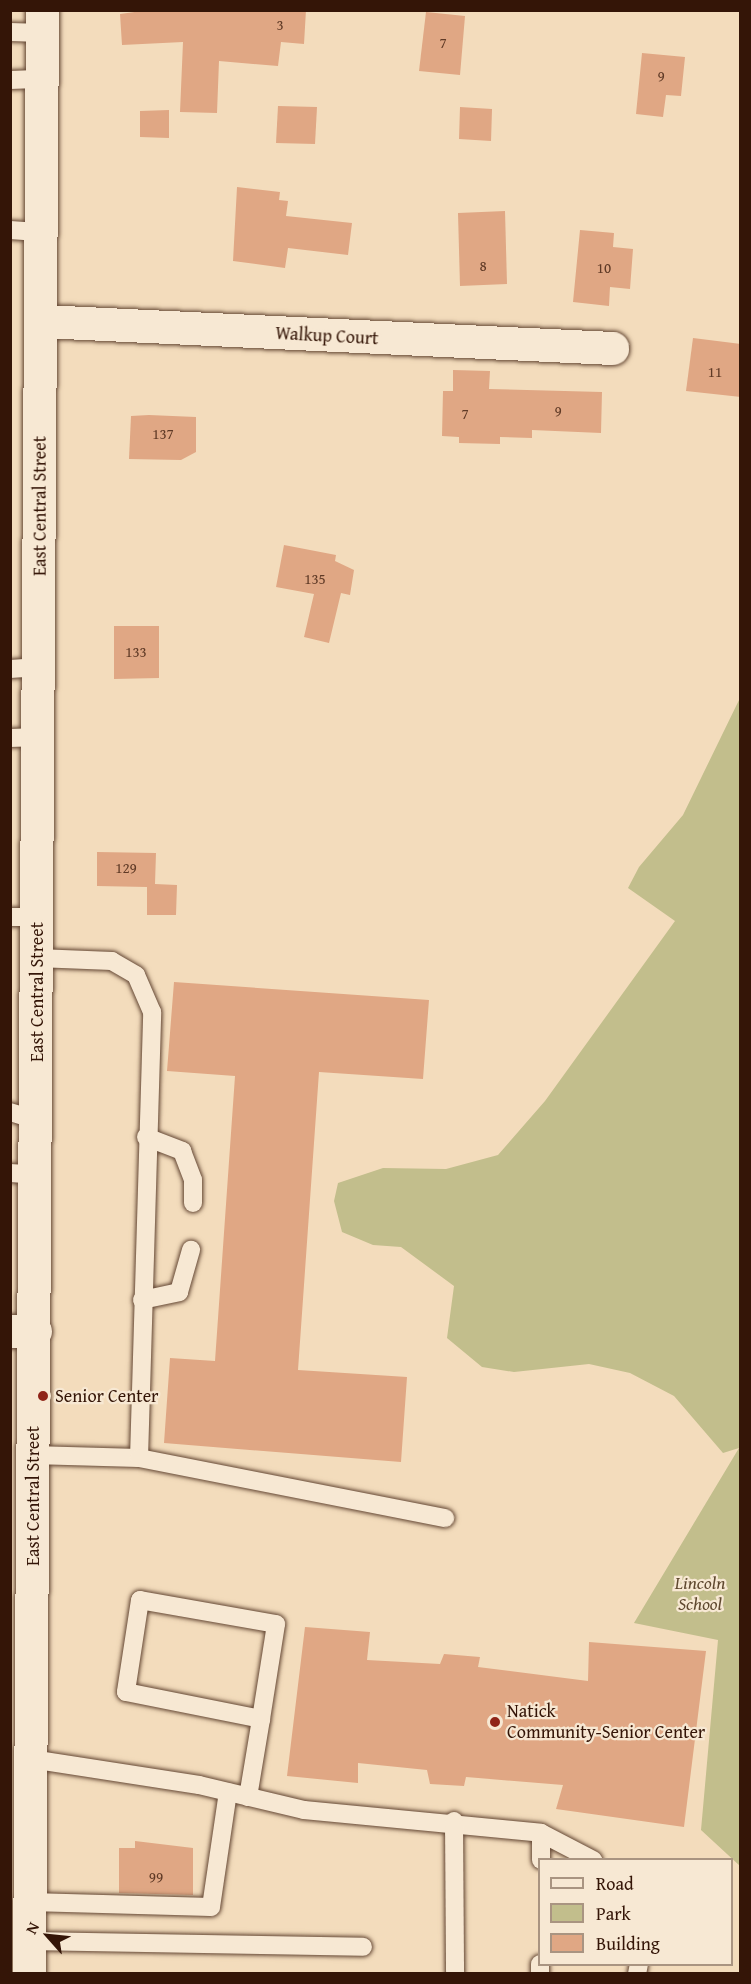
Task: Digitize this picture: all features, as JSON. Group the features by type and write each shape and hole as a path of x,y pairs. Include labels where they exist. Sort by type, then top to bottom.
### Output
{"main road":[{"name":"East Central Street","path":"29,1974 32,1455 23,1330 23,1116 37,958 24,917 25,668 42,321 26,231 43,79 42,22"},
{"name":"Walkup Court","path":"42,321 612,348"}],"lane":[{"path":"10,32 42,22"},
{"path":"10,80 43,79"},
{"path":"37,958 112,961 136,975 152,1012 146,1137 139,1458"},
{"path":"146,1137 182,1150 193,1180 193,1203"},
{"path":"142,1300 179,1292 191,1250"},
{"path":"32,1455 139,1458 445,1518"},
{"path":"248,1797 261,1719 276,1624 140,1600 126,1692 261,1719"},
{"path":"31,1759 228,1792 304,1810 454,1821 541,1833 589,1858"},
{"path":"30,1902 211,1907 228,1792"},
{"path":"454,1821 455,1974"},
{"path":"541,1833 541,1858"},
{"path":"29,1941 363,1947"}],"green space":[{"name":"Lincoln School","path":"740,698 740,1866 701,1830 718,1640 634,1623 739,1448 723,1453 674,1396 630,1373 589,1364 514,1372 482,1367 447,1338 454,1286 401,1247 373,1245 342,1232 334,1201 338,1183 383,1168 446,1169 498,1155 545,1101 675,921 628,888 639,867 683,815"}],"building":[{"path":"149,10 306,10 304,44 281,42 278,66 219,61 217,113 180,112 183,42 122,45 120,14"},
{"path":"426,12 465,16 460,75 419,71"},
{"path":"642,53 685,57 681,96 666,95 663,117 636,114"},
{"path":"278,106 317,107 315,144 276,143"},
{"path":"460,107 492,109 491,141 459,139"},
{"path":"169,110 169,138 140,137 140,111"},
{"path":"237,187 280,192 279,200 288,201 286,216 352,223 348,255 288,248 285,268 233,261"},
{"path":"505,211 507,284 460,286 458,213"},
{"path":"580,230 614,233 613,247 633,249 630,289 610,287 609,306 573,302"},
{"path":"693,338 741,344 741,397 686,391"},
{"path":"453,370 490,371 489,389 602,392 601,433 532,430 532,438 500,437 500,444 459,443 459,437 442,436 443,391 453,391"},
{"path":"131,416 196,417 196,452 181,460 129,459"},
{"path":"284,545 336,555 335,561 354,570 350,595 341,593 329,643 304,637 314,594 276,587"},
{"path":"114,626 159,626 159,678 114,679"},
{"path":"97,852 156,853 155,884 177,885 176,915 147,915 147,887 97,886"},
{"path":"174,982 429,1000 423,1079 319,1072 298,1370 407,1377 401,1462 164,1443 170,1358 215,1361 235,1076 167,1071"},
{"name":"Natick Community-Senior Center","path":"305,1627 370,1632 367,1660 440,1664 444,1654 480,1657 478,1667 588,1681 589,1642 706,1651 684,1827 556,1809 563,1785 466,1777 464,1786 430,1784 427,1770 358,1763 358,1783 287,1776"},
{"path":"135,1841 193,1848 193,1895 119,1893 119,1848 135,1848"}],"place":[{"name":"Senior Center","path":"43,1396"},
{"name":"Natick Community-Senior Center","path":"495,1722"}]}
